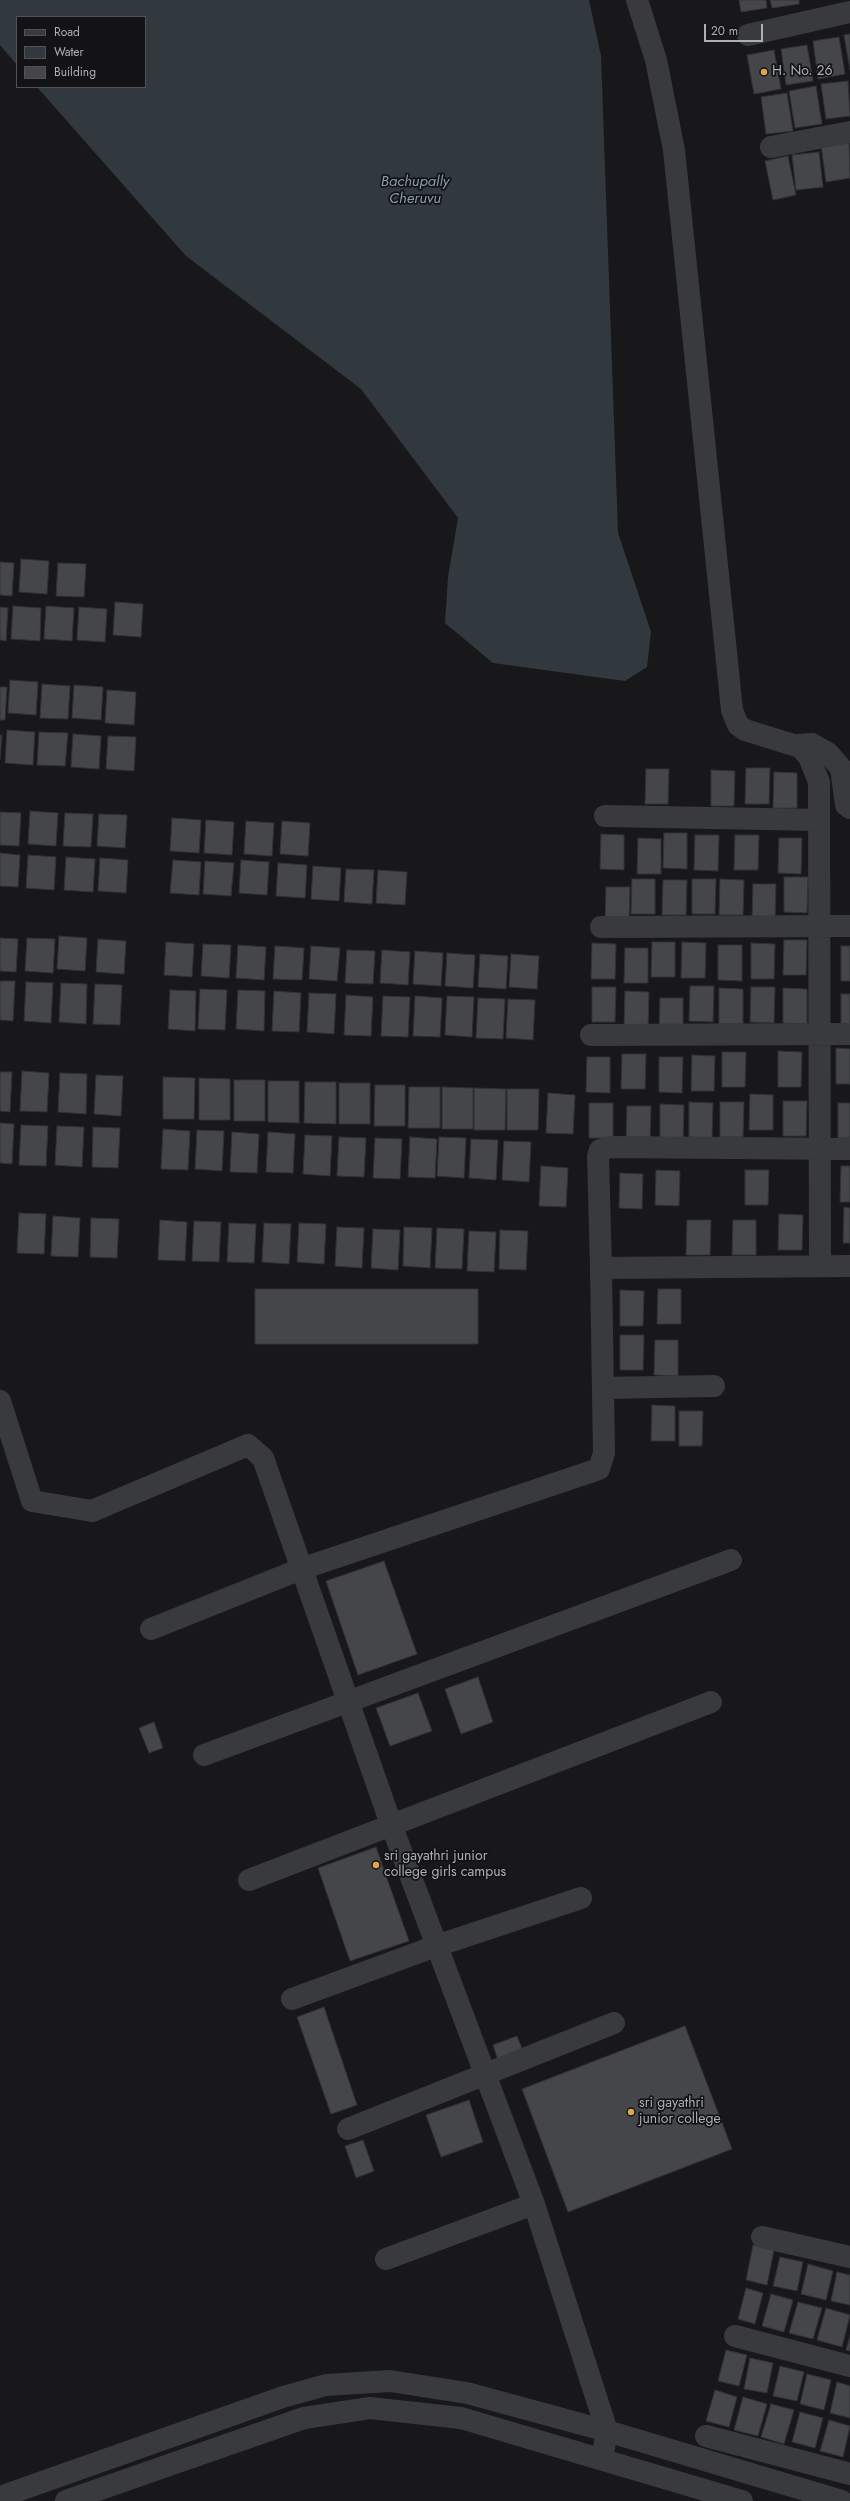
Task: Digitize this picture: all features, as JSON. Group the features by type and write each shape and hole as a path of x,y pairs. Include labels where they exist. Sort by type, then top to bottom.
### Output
{"street":[{"path":"637,0 656,60 674,150 732,710 738,725 745,730 797,745 812,744 828,753 841,768 846,805 850,808"},
{"path":"748,35 850,12"},
{"path":"771,147 850,132"},
{"path":"797,745 809,757 820,782 819,926 822,1149 820,1266"},
{"path":"605,816 819,820"},
{"path":"601,927 850,926"},
{"path":"591,1035 850,1034"},
{"path":"151,1629 301,1569 598,1469 604,1453 598,1156 600,1150 610,1147 850,1149"},
{"path":"601,1268 850,1266"},
{"path":"603,1388 714,1386"},
{"path":"0,1401 32,1502 92,1510 248,1445 263,1458 391,1824 534,2204 607,2431 602,2459"},
{"path":"204,1755 348,1700 731,1560"},
{"path":"249,1880 391,1824 711,1702"},
{"path":"292,1999 436,1946 581,1898"},
{"path":"348,2129 614,2023"},
{"path":"386,2259 534,2204"},
{"path":"762,2237 850,2257"},
{"path":"735,2336 850,2366"},
{"path":"0,2497 283,2397 326,2386 390,2381 467,2394 607,2431 842,2501"},
{"path":"66,2501 304,2418 370,2408 461,2418 742,2501"},
{"path":"706,2436 850,2474"}],"water":[{"name":"Bachupally Cheruvu","path":"0,0 589,0 601,56 618,533 651,632 647,667 625,681 493,663 445,623 448,577 458,518 361,389 186,256 38,88 146,88 146,16 16,16 16,64 0,45"}],"building":[{"path":"739,0 766,0 767,8 741,12"},
{"path":"770,0 799,0 799,4 772,8"},
{"path":"850,34 850,70 844,35"},
{"path":"839,37 845,74 818,79 813,41"},
{"path":"807,45 813,81 786,85 781,49"},
{"name":"H. No. 26","path":"774,50 781,89 754,94 747,55"},
{"path":"848,81 850,116 826,119 821,84"},
{"path":"816,86 822,124 795,128 789,91"},
{"path":"787,93 793,131 766,134 761,97"},
{"path":"849,141 850,178 826,182 821,145"},
{"path":"819,152 823,187 796,190 792,155"},
{"path":"788,156 796,195 773,200 765,161"},
{"path":"21,559 49,561 47,594 19,592"},
{"path":"0,562 14,563 12,596 0,595"},
{"path":"58,563 86,564 84,597 56,596"},
{"path":"115,602 143,604 141,637 113,635"},
{"path":"13,606 41,608 40,641 11,639"},
{"path":"46,606 74,608 72,641 44,639"},
{"path":"0,607 8,608 6,641 0,640"},
{"path":"79,607 107,609 105,642 77,640"},
{"path":"10,680 38,682 36,715 8,713"},
{"path":"42,684 70,686 68,719 40,718"},
{"path":"74,685 103,687 101,720 72,718"},
{"path":"0,687 7,687 5,720 0,720"},
{"path":"107,690 136,692 134,725 105,723"},
{"path":"7,730 35,732 33,765 5,763"},
{"path":"39,732 68,733 65,766 37,765"},
{"path":"73,734 101,736 99,769 71,767"},
{"path":"0,735 2,735 0,760"},
{"path":"108,736 136,737 134,771 106,769"},
{"path":"746,768 770,768 769,804 745,804"},
{"path":"646,769 669,769 668,804 645,804"},
{"path":"711,770 735,771 734,806 711,806"},
{"path":"774,772 797,773 797,808 773,808"},
{"path":"30,811 58,813 56,846 28,844"},
{"path":"0,812 21,813 19,846 0,845"},
{"path":"65,813 93,814 91,847 63,846"},
{"path":"99,814 127,815 125,848 97,846"},
{"path":"172,818 201,820 199,853 170,851"},
{"path":"206,820 234,822 232,855 204,853"},
{"path":"246,821 274,823 272,856 244,854"},
{"path":"282,821 310,823 308,856 280,854"},
{"path":"664,833 687,833 687,869 663,868"},
{"path":"601,834 624,835 624,870 600,869"},
{"path":"695,835 719,835 718,871 694,870"},
{"path":"735,835 759,835 758,870 734,870"},
{"path":"638,838 661,839 661,874 637,874"},
{"path":"779,838 802,838 801,874 778,873"},
{"path":"0,853 20,855 18,887 0,886"},
{"path":"28,855 56,857 54,890 26,888"},
{"path":"66,857 95,859 93,892 64,890"},
{"path":"100,858 128,860 126,893 98,891"},
{"path":"173,860 201,862 199,895 170,893"},
{"path":"241,860 269,862 267,895 239,893"},
{"path":"205,861 234,863 231,896 203,894"},
{"path":"278,863 307,865 305,898 276,896"},
{"path":"313,866 341,868 339,901 311,899"},
{"path":"346,869 374,870 372,904 344,902"},
{"path":"378,870 407,872 405,905 376,903"},
{"path":"784,877 808,877 807,913 784,912"},
{"path":"632,879 655,879 655,914 631,914"},
{"path":"692,879 716,879 715,914 692,914"},
{"path":"720,879 744,880 743,915 719,915"},
{"path":"663,880 687,880 686,915 662,915"},
{"path":"753,884 776,884 775,919 752,919"},
{"path":"606,887 630,887 629,923 605,922"},
{"path":"59,936 87,938 85,971 57,969"},
{"path":"0,938 18,939 16,972 0,971"},
{"path":"27,938 55,939 53,973 25,971"},
{"path":"98,939 126,941 124,974 96,972"},
{"path":"784,940 807,940 806,975 783,975"},
{"path":"166,942 194,944 192,977 164,975"},
{"path":"652,942 675,942 675,977 651,977"},
{"path":"682,942 706,943 705,978 681,978"},
{"path":"592,943 616,944 615,979 591,979"},
{"path":"751,943 775,944 774,979 751,979"},
{"path":"203,944 231,945 229,978 201,976"},
{"path":"238,945 266,947 264,980 236,978"},
{"path":"718,945 742,945 742,981 718,980"},
{"path":"275,946 304,948 302,980 273,979"},
{"path":"311,946 340,948 337,981 309,979"},
{"path":"841,946 850,946 850,981 841,981"},
{"path":"625,948 648,948 648,983 624,983"},
{"path":"347,950 375,951 373,984 345,983"},
{"path":"382,950 410,952 408,985 380,983"},
{"path":"415,951 443,953 441,986 413,984"},
{"path":"447,953 475,955 473,988 445,986"},
{"path":"480,954 508,956 506,989 478,987"},
{"path":"511,954 539,956 537,989 509,987"},
{"path":"0,981 15,981 13,1021 0,1020"},
{"path":"26,982 53,983 51,1023 24,1021"},
{"path":"61,983 87,984 86,1024 59,1022"},
{"path":"95,984 122,985 120,1025 93,1024"},
{"path":"690,986 714,986 713,1022 689,1021"},
{"path":"592,987 616,987 615,1022 592,1022"},
{"path":"751,987 775,987 774,1023 750,1022"},
{"path":"719,988 743,989 743,1024 719,1024"},
{"path":"783,988 807,989 807,1024 783,1023"},
{"path":"200,989 227,990 225,1030 198,1029"},
{"path":"170,990 196,991 195,1031 168,1029"},
{"path":"238,990 265,991 264,1031 236,1029"},
{"path":"274,991 301,993 299,1032 272,1031"},
{"path":"625,991 649,992 648,1027 624,1027"},
{"path":"309,993 336,994 334,1034 307,1032"},
{"path":"841,994 850,994 850,1029 841,1029"},
{"path":"346,995 373,997 371,1036 344,1035"},
{"path":"383,996 410,997 408,1037 381,1036"},
{"path":"415,996 442,998 440,1037 413,1036"},
{"path":"447,996 474,997 472,1037 445,1035"},
{"path":"478,998 505,999 503,1039 476,1038"},
{"path":"660,998 683,998 683,1033 659,1033"},
{"path":"508,999 535,1000 533,1040 506,1038"},
{"path":"836,1048 850,1049 850,1084 836,1084"},
{"path":"778,1051 802,1052 801,1087 778,1087"},
{"path":"722,1052 746,1052 745,1087 722,1087"},
{"path":"622,1054 646,1054 645,1089 621,1089"},
{"path":"692,1055 715,1056 714,1091 691,1091"},
{"path":"587,1057 610,1057 610,1093 586,1092"},
{"path":"659,1057 683,1057 682,1093 659,1092"},
{"path":"22,1071 49,1073 47,1112 20,1111"},
{"path":"0,1072 12,1072 10,1112 0,1111"},
{"path":"60,1073 87,1074 86,1114 58,1112"},
{"path":"96,1075 123,1076 121,1116 94,1114"},
{"path":"163,1077 195,1078 194,1119 163,1119"},
{"path":"199,1078 230,1079 230,1120 199,1120"},
{"path":"234,1080 265,1080 265,1121 234,1121"},
{"path":"268,1081 299,1081 299,1123 268,1122"},
{"path":"305,1082 336,1082 336,1124 304,1123"},
{"path":"339,1083 370,1083 370,1124 339,1124"},
{"path":"375,1085 405,1085 405,1126 374,1126"},
{"path":"409,1087 440,1087 440,1128 408,1128"},
{"path":"442,1087 473,1088 473,1129 442,1129"},
{"path":"474,1088 506,1089 505,1130 474,1130"},
{"path":"507,1089 539,1089 538,1130 507,1130"},
{"path":"548,1093 575,1095 573,1134 546,1133"},
{"path":"750,1094 773,1095 773,1130 749,1130"},
{"path":"783,1101 807,1101 806,1136 783,1136"},
{"path":"689,1102 713,1103 712,1138 689,1137"},
{"path":"720,1102 744,1102 743,1137 720,1137"},
{"path":"589,1103 613,1103 613,1138 589,1138"},
{"path":"838,1103 850,1103 850,1138 838,1138"},
{"path":"660,1104 684,1105 683,1140 660,1140"},
{"path":"627,1106 651,1106 650,1142 626,1141"},
{"path":"0,1123 14,1124 12,1164 0,1163"},
{"path":"21,1125 48,1126 46,1166 19,1165"},
{"path":"57,1126 84,1127 82,1167 55,1165"},
{"path":"93,1127 120,1128 118,1168 92,1167"},
{"path":"163,1129 190,1131 188,1170 161,1169"},
{"path":"197,1130 224,1131 222,1171 195,1169"},
{"path":"232,1132 259,1134 257,1173 230,1172"},
{"path":"268,1132 295,1134 293,1173 266,1172"},
{"path":"305,1135 332,1136 330,1176 303,1174"},
{"path":"339,1137 366,1138 364,1177 337,1176"},
{"path":"410,1137 437,1139 435,1178 408,1177"},
{"path":"439,1137 466,1138 464,1178 437,1176"},
{"path":"375,1138 402,1139 400,1179 373,1178"},
{"path":"471,1139 498,1140 496,1180 469,1178"},
{"path":"504,1141 531,1142 529,1182 502,1180"},
{"path":"541,1166 568,1168 566,1207 539,1206"},
{"path":"841,1166 850,1166 850,1202 840,1202"},
{"path":"656,1170 680,1171 679,1206 655,1205"},
{"path":"745,1170 769,1170 768,1205 745,1205"},
{"path":"620,1173 643,1174 642,1209 619,1208"},
{"path":"844,1207 850,1208 850,1243 843,1243"},
{"path":"19,1213 46,1214 44,1254 17,1253"},
{"path":"779,1214 803,1215 802,1250 778,1250"},
{"path":"53,1216 80,1218 78,1257 51,1256"},
{"path":"91,1218 119,1219 117,1258 90,1257"},
{"path":"160,1220 187,1222 185,1261 158,1260"},
{"path":"687,1220 711,1220 710,1255 686,1255"},
{"path":"733,1220 756,1220 756,1255 732,1255"},
{"path":"194,1221 221,1222 219,1262 192,1261"},
{"path":"229,1223 256,1224 254,1263 227,1262"},
{"path":"264,1223 291,1224 289,1264 262,1262"},
{"path":"299,1223 326,1224 324,1264 297,1262"},
{"path":"337,1227 364,1228 362,1268 335,1266"},
{"path":"404,1227 432,1228 430,1268 403,1266"},
{"path":"437,1228 464,1229 462,1269 435,1268"},
{"path":"373,1229 400,1230 398,1270 371,1268"},
{"path":"500,1230 528,1231 526,1270 499,1269"},
{"path":"469,1231 496,1232 494,1272 467,1271"},
{"path":"255,1289 478,1289 478,1344 255,1344"},
{"path":"658,1289 681,1289 681,1324 657,1324"},
{"path":"620,1290 644,1291 643,1326 620,1326"},
{"path":"620,1335 644,1335 643,1370 620,1370"},
{"path":"655,1340 678,1340 678,1376 654,1375"},
{"path":"652,1405 675,1406 675,1441 651,1441"},
{"path":"679,1411 703,1411 702,1446 679,1446"},
{"path":"384,1561 417,1654 358,1675 326,1581"},
{"path":"478,1677 493,1722 461,1734 445,1689"},
{"path":"418,1693 432,1731 390,1746 376,1708"},
{"path":"154,1722 163,1748 149,1753 139,1728"},
{"path":"376,1847 409,1941 350,1961 318,1868"},
{"path":"324,2007 357,2105 331,2114 297,2017"},
{"path":"685,2026 732,2149 568,2212 522,2089"},
{"path":"517,2036 523,2051 498,2060 493,2045"},
{"path":"469,2100 483,2142 441,2157 426,2115"},
{"path":"363,2140 374,2171 356,2178 345,2146"},
{"path":"753,2245 774,2250 767,2285 746,2280"},
{"path":"780,2257 803,2262 797,2291 773,2286"},
{"path":"808,2264 833,2271 826,2300 801,2294"},
{"path":"837,2272 850,2275 850,2305 831,2301"},
{"path":"746,2288 763,2293 755,2324 738,2319"},
{"path":"771,2294 793,2300 784,2332 762,2326"},
{"path":"798,2302 822,2308 813,2339 789,2333"},
{"path":"826,2308 850,2315 842,2347 817,2340"},
{"path":"850,2336 850,2351 846,2350"},
{"path":"726,2350 747,2355 739,2386 718,2381"},
{"path":"750,2358 773,2363 767,2393 744,2389"},
{"path":"780,2366 804,2372 797,2401 773,2396"},
{"path":"807,2374 831,2380 824,2410 800,2404"},
{"path":"837,2382 850,2386 850,2418 830,2413"},
{"path":"715,2390 737,2397 729,2427 706,2421"},
{"path":"743,2397 767,2404 758,2436 734,2430"},
{"path":"771,2404 794,2410 784,2444 761,2437"},
{"path":"800,2412 823,2418 815,2448 792,2442"},
{"path":"829,2420 850,2426 843,2457 820,2451"}],"place":[{"name":"H. No. 26","path":"764,72"},
{"name":"sri gayathri junior college girls campus","path":"376,1865"},
{"name":"sri gayathri junior college","path":"631,2112"}]}
